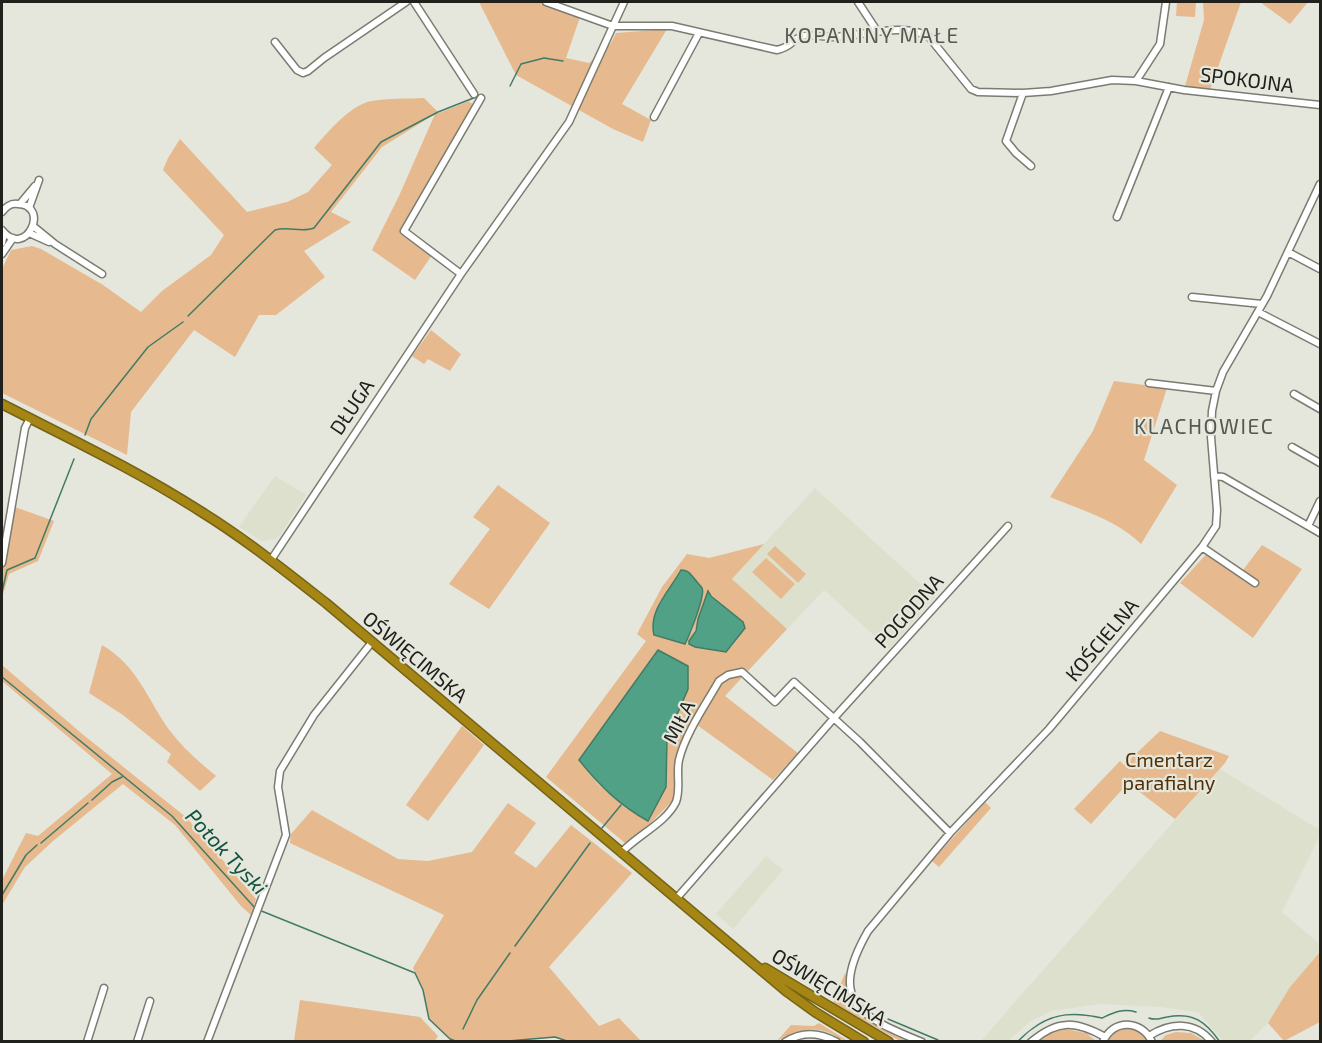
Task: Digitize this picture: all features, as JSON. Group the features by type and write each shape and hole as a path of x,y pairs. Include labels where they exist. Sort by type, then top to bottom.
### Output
{"highway":[{"name":"OŚWIĘCIMSKA","path":"2,404 200,510 271,560 800,1001 864,1041"},
{"name":"OŚWIĘCIMSKA","path":"752,961 889,1041"}],"street":[{"path":"275,42 303,73 406,2"},
{"path":"414,2 478,96 404,231 461,274"},
{"name":"SPOKOJNA","path":"546,2 613,26 672,26 777,51 791,46 800,37 834,37 877,31 922,33 929,37 971,88 978,92 1023,93 1070,88 1112,80 1136,81 1320,105"},
{"name":"DŁUGA","path":"271,560 461,274 569,122 624,2"},
{"path":"858,2 877,31"},
{"path":"1136,81 1160,44 1166,2"},
{"path":"654,117 699,33"},
{"path":"1117,217 1169,87"},
{"path":"1023,93 1006,141 1030,166"},
{"path":"20,204 38,182 29,208"},
{"name":"KOŚCIELNA","path":"922,1041 886,1027 862,1011 851,992 850,973 859,948 868,932 950,833 1049,729 1202,547 1216,526 1211,424 1216,391 1223,372 1258,312 1320,184"},
{"path":"2,212 5,204 20,204 29,208 33,215 33,226 23,237 13,238 3,231"},
{"path":"33,226 55,244 102,274"},
{"path":"2,243 3,231"},
{"path":"29,233 55,244"},
{"path":"2,254 13,238"},
{"path":"1288,252 1320,269"},
{"path":"1192,297 1262,304"},
{"path":"1258,312 1320,344"},
{"path":"1149,383 1216,391"},
{"path":"1294,394 1320,409"},
{"path":"2,564 25,428 30,418"},
{"path":"1292,447 1320,463"},
{"path":"1214,476 1223,477 1320,533"},
{"path":"1308,526 1320,501"},
{"name":"POGODNA","path":"676,899 834,718 1008,526"},
{"path":"1202,547 1255,584"},
{"path":"207,1041 286,835 278,787 280,771 314,715 372,642"},
{"name":"MIŁA","path":"621,853 665,816 674,804 678,791 679,759 685,743 719,681 728,675 742,672 774,702 794,682 834,718"},
{"path":"834,718 950,833"},
{"path":"87,1041 104,988"},
{"path":"137,1041 150,1001"},
{"path":"1031,1041 1051,1028 1067,1025 1087,1028 1104,1039 1114,1028 1126,1024 1140,1027 1151,1039 1168,1026 1177,1025 1197,1029 1212,1041"},
{"path":"785,1041 812,1033 837,1041"}],"shaded area":[{"path":"275,476 306,495 280,535 275,539 262,541 239,527"},
{"path":"815,488 935,597 889,649 824,590 787,629 732,579"},
{"path":"681,570 690,574 703,592 685,644 654,635 653,626 661,601"},
{"path":"708,591 743,622 745,628 726,652 689,644 696,631"},
{"path":"658,650 688,666 688,689 667,738 666,787 648,821 610,794 579,760"},
{"path":"1220,769 1320,830 1320,835 1282,912 1320,944 1320,952 1290,987 1268,1023 1250,1041 1223,1041 1198,1012 1160,1007 1101,1004 1051,1011 1031,1021 1008,1041 980,1042"},
{"path":"766,856 783,870 733,929 716,914"}],"green space":[{"path":"479,2 537,2 580,17 566,58 589,63 611,43 616,33 667,29 622,104 651,120 643,142 613,129 516,75"},
{"path":"1177,2 1196,2 1195,17 1176,16"},
{"path":"1203,2 1241,2 1210,90 1185,86 1204,20"},
{"path":"1260,2 1308,2 1290,24"},
{"path":"424,98 439,113 468,101 474,105 401,231 432,255 415,280 372,250 399,196 435,114 382,147 331,212 351,222 304,251 325,277 276,315 259,315 235,357 194,330 131,412 127,455 2,393 2,269 11,250 32,246 41,249 103,285 141,312 162,291 211,255 224,235 163,170 180,139 247,212 287,202 308,192 332,165 314,148 340,120 356,107 385,99"},
{"path":"431,330 461,354 450,371 428,359 424,364 412,356"},
{"path":"1114,381 1167,388 1144,460 1177,485 1141,544 1110,522 1050,497 1093,431"},
{"path":"498,485 550,523 489,609 449,584 490,529 473,517"},
{"path":"15,507 54,521 38,561 9,574 2,598 2,526 12,528"},
{"path":"764,544 732,579 787,629 725,696 798,753 773,780 693,722 675,763 674,799 648,826 625,843 546,777 646,641 637,634 662,587 687,554 709,558","holes":["696,580 702,595 692,631 684,644 655,635 656,612 661,600 669,591","708,592 743,622 745,628 731,647 689,641","688,689 667,738 627,809 599,785 579,760"]},
{"path":"1262,545 1302,569 1253,638 1180,583 1210,550 1243,570"},
{"path":"775,546 806,574 798,583 767,554"},
{"path":"766,558 795,584 781,599 752,572"},
{"path":"102,645 125,663 175,737 216,776 200,791 167,762 171,754 123,715 89,693"},
{"path":"2,665 81,733 187,818 256,899 251,915 241,906 175,825 123,784 25,867 2,905 2,880 26,833 38,836 112,774 2,681"},
{"path":"462,726 484,745 428,821 406,805"},
{"name":"Cmentarz parafialny","path":"1160,731 1229,756 1175,819 1128,783 1091,824 1074,809 1120,761 1124,765"},
{"path":"985,802 991,808 939,867 932,861"},
{"path":"508,803 536,823 514,853 536,868 571,825 632,873 549,967 599,1026 619,1018 641,1041 570,1042 555,1037 497,1042 458,1042 450,1039 429,1019 423,990 413,968 444,915 290,843 291,834 312,810 398,859 428,861 472,852"},
{"path":"1320,952 1320,1022 1284,1041 1268,1023 1290,987"},
{"path":"845,973 848,989 859,1011 889,1031 914,1041 900,1041 833,1003"},
{"path":"300,1000 420,1017 438,1036 434,1042 294,1041"},
{"path":"819,1023 848,1041 823,1031 809,1030 796,1032 777,1041 791,1025 814,1026"},
{"path":"1126,1028 1139,1031 1147,1041 1107,1042 1114,1032"},
{"path":"1066,1029 1086,1033 1096,1041 1036,1042 1050,1032"},
{"path":"1176,1032 1191,1033 1205,1041 1160,1041 1166,1035"}],"waterway":[{"path":"510,86 521,64 544,58 563,61"},
{"path":"188,316 275,230 314,228 381,142 438,112 476,97"},
{"path":"85,435 91,419 148,347 183,322"},
{"path":"2,592 7,570 35,558 74,459"},
{"name":"Potok Tyski","path":"2,677 172,816 255,908"},
{"path":"92,800 112,782 122,777"},
{"path":"41,843 88,803"},
{"path":"602,828 621,805"},
{"path":"515,946 590,843"},
{"path":"2,895 26,855 37,845"},
{"name":"Potok Tyski","path":"259,910 415,973 423,990 429,1019 450,1039 458,1042"},
{"path":"463,1029 477,1000 510,953"},
{"path":"1017,1042 1040,1023 1057,1016 1074,1014 1102,1018 1122,1011 1136,1012"},
{"path":"1149,1018 1192,1017 1210,1029 1220,1042"},
{"path":"888,1019 938,1040"},
{"name":"Potok Tyski","path":"497,1042 555,1037 570,1042"}],"district":[{"name":"KOPANINY MAŁE","path":"872,36"},
{"name":"KLACHOWIEC","path":"1204,427"}]}
